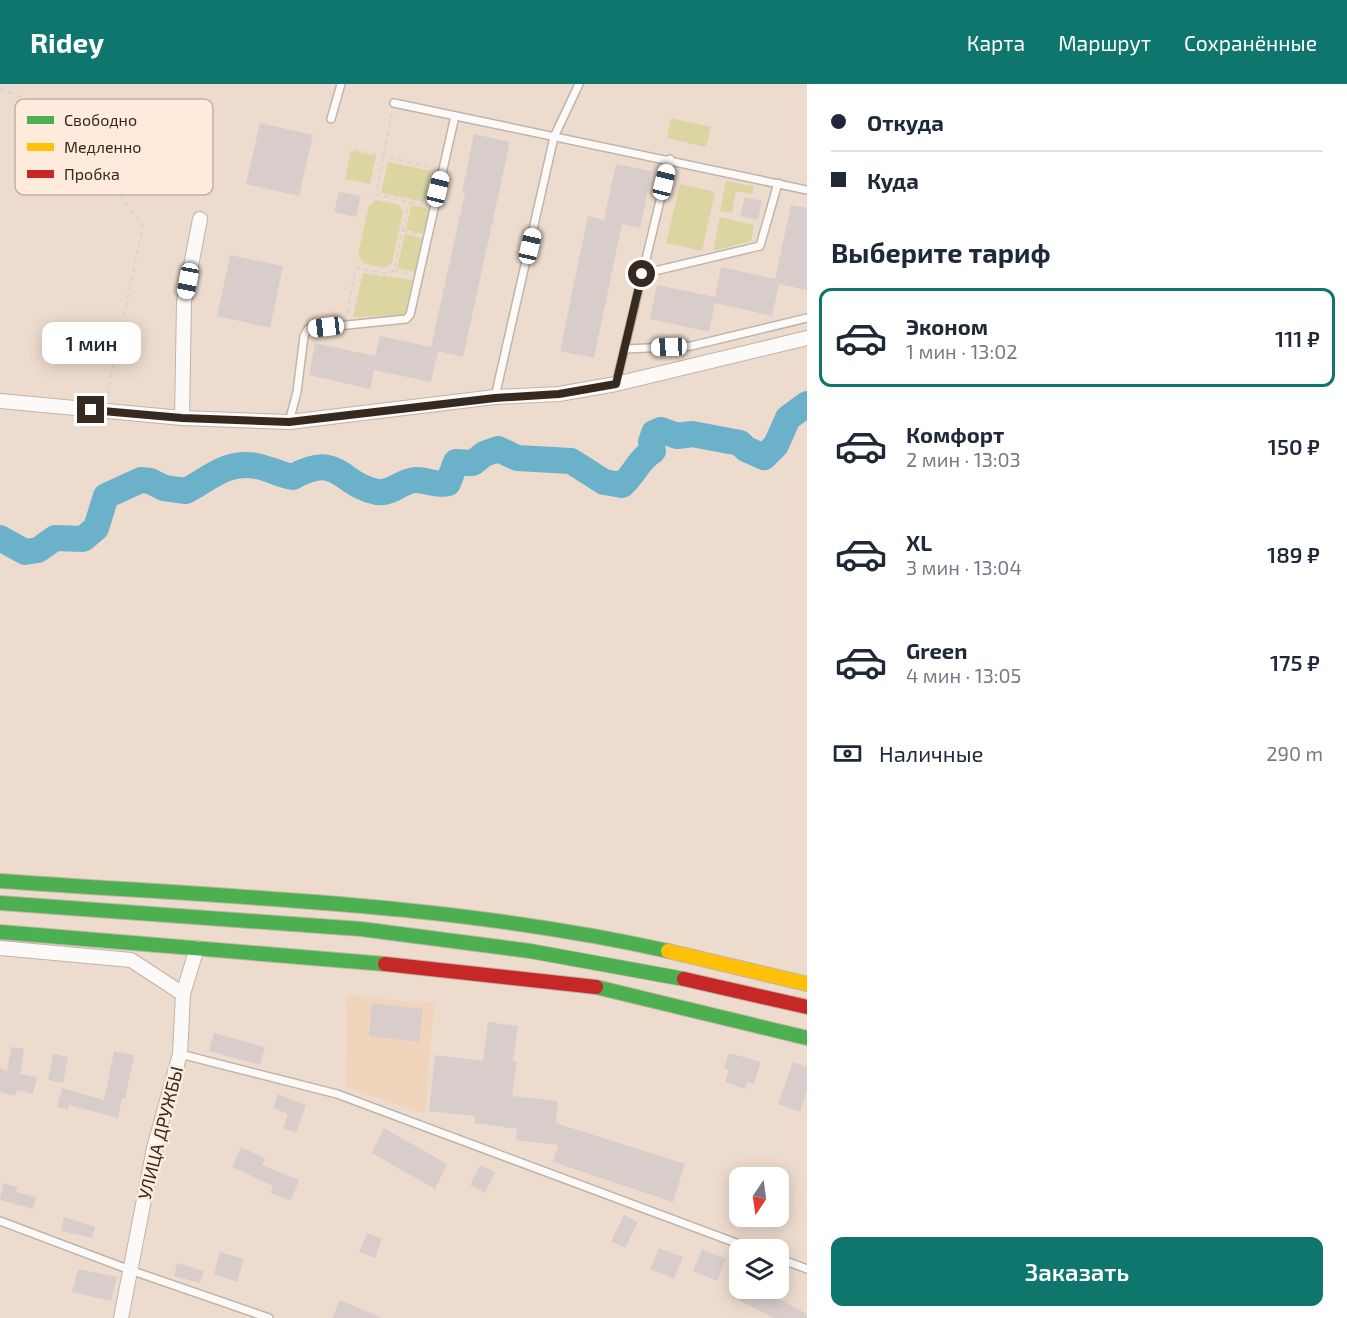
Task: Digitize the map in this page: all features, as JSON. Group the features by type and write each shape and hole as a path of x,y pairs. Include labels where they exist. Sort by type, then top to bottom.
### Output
{"main road":[{"path":"0,881 363,906 573,932 709,960 807,984"},
{"path":"0,903 360,929 561,954 715,984 807,1007"},
{"path":"0,932 326,957 609,988 807,1038"}],"street":[{"path":"182,418 184,302 200,219"},
{"path":"0,400 182,418 289,422 495,398 559,394 616,384 807,338"},
{"path":"0,948 131,960 183,994"},
{"name":"УЛИЦА ДРУЖБЫ","path":"122,1318 154,1148 180,1054 183,994 197,948"}],"lane":[{"path":"331,119 341,84"},
{"path":"495,398 554,137 579,84"},
{"path":"394,103 670,159 807,190"},
{"path":"289,422 297,392 304,336 308,329 406,319 410,315 455,116"},
{"path":"616,384 670,159"},
{"path":"642,274 760,246 777,183"},
{"path":"626,349 691,346 807,318"},
{"path":"180,1054 337,1094 729,1240"},
{"path":"0,1221 130,1270 269,1318"},
{"path":"789,1262 807,1269"}],"path":[{"path":"0,89 26,99"},
{"path":"394,103 376,194 434,207"},
{"path":"354,150 443,170"},
{"path":"106,399 143,226 120,195"},
{"path":"344,325 356,268 388,274 394,270 409,202"},
{"path":"403,231 427,236"},
{"path":"394,270 419,276"}],"shaded area":[{"path":"671,118 711,127 706,147 667,138"},
{"path":"351,151 376,156 370,184 345,179"},
{"path":"388,162 431,171 424,202 381,193"},
{"path":"726,181 754,186 752,194 736,191 732,213 720,211"},
{"path":"680,184 715,192 702,251 666,243"},
{"path":"376,200 399,205 403,213 392,263 385,268 363,263 358,255 369,205"},
{"path":"411,205 429,209 424,234 406,230"},
{"path":"720,217 754,225 751,241 713,251"},
{"path":"405,234 423,238 415,272 397,268"},
{"path":"363,273 413,280 406,315 353,317"},
{"path":"347,995 434,1004 425,1114 346,1087"}],"building":[{"path":"260,123 313,135 299,196 246,184"},
{"path":"474,134 510,142 463,357 438,351 431,382 374,370 370,389 309,375 315,343 375,356 380,336 431,347 465,193 462,192"},
{"path":"616,164 652,171 640,228 622,224 594,358 560,351 588,216 604,220"},
{"path":"339,192 361,196 356,217 334,212"},
{"path":"745,197 762,201 758,220 740,216"},
{"path":"791,205 807,208 807,290 779,284 772,316 715,303 709,332 650,319 657,285 715,297 721,267 775,279"},
{"path":"230,255 283,266 270,328 217,316"},
{"path":"372,1003 423,1009 419,1042 369,1036"},
{"path":"488,1022 518,1026 513,1061 517,1062 512,1096 558,1101 556,1123 685,1164 673,1202 553,1162 558,1145 516,1140 517,1129 474,1123 475,1116 429,1111 435,1055 483,1061"},
{"path":"214,1033 265,1047 260,1065 209,1051"},
{"path":"11,1047 24,1049 20,1074 37,1077 33,1094 17,1090 15,1096 0,1092 0,1068 7,1071"},
{"path":"114,1051 134,1055 125,1099 122,1098 118,1118 69,1105 68,1110 57,1107 62,1088 104,1100"},
{"path":"729,1053 761,1062 754,1084 747,1082 745,1089 725,1082 729,1070 724,1068"},
{"path":"53,1054 68,1057 63,1083 48,1080"},
{"path":"793,1062 807,1067 807,1091 800,1112 778,1104"},
{"path":"278,1094 306,1105 296,1133 283,1128 288,1114 273,1108"},
{"path":"384,1128 447,1164 435,1189 372,1153"},
{"path":"241,1147 265,1158 262,1165 299,1180 291,1201 271,1193 273,1186 232,1167"},
{"path":"480,1165 495,1172 485,1193 470,1185"},
{"path":"3,1183 18,1187 16,1192 36,1197 33,1209 0,1200"},
{"path":"624,1215 638,1222 625,1248 611,1241"},
{"path":"64,1217 95,1227 92,1238 61,1231"},
{"path":"367,1233 382,1239 375,1258 359,1252"},
{"path":"659,1248 683,1257 674,1279 650,1269"},
{"path":"702,1249 726,1259 717,1281 693,1271"},
{"path":"220,1252 244,1259 237,1282 214,1274"},
{"path":"177,1263 204,1271 200,1283 174,1276"},
{"path":"78,1269 117,1277 111,1301 72,1292"},
{"path":"736,1299 779,1299 807,1314 807,1318 774,1318"},
{"path":"340,1300 382,1318 332,1318"}],"waterway":[{"path":"0,538 25,552 38,550 55,538 83,539 96,528 106,496 141,480 150,481 164,488 186,491 227,468 246,465 293,477 320,467 330,468 365,488 383,492 411,481 448,483 456,462 473,463 484,454 498,449 517,458 571,461 604,482 622,485 644,458 653,451 651,442 654,433 661,430 677,436 692,434 740,443 746,449 764,457 776,445 788,418 807,404"}],"traffic: fast":[{"path":"0,881 251,897 419,912 586,935 668,951"},
{"path":"0,903 361,929 530,951 684,979"},
{"path":"0,932 385,964"},
{"path":"596,987 807,1038"}],"traffic: slow":[{"path":"668,951 807,984"}],"traffic: jam":[{"path":"385,964 596,987"},
{"path":"684,979 807,1007"}],"route":[{"path":"91,410 182,418 289,422 495,398 559,394 616,384 642,274"}]}
